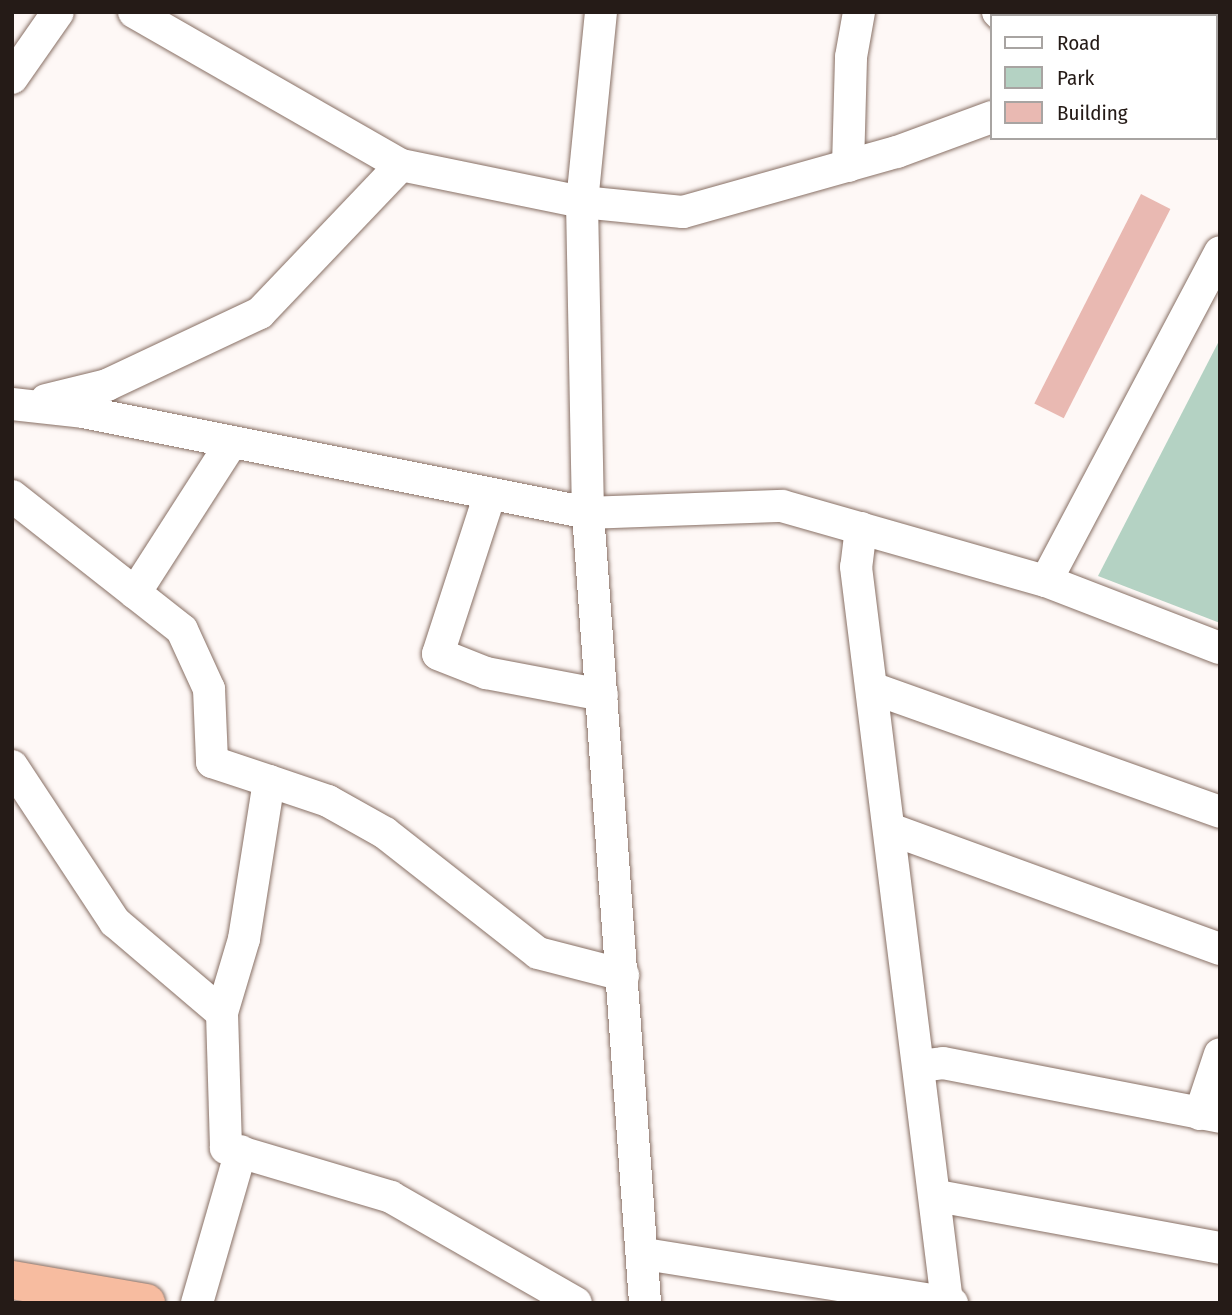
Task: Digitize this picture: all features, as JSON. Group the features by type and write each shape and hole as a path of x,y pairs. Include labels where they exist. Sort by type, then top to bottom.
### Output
{"highway":[{"path":"12,1280 146,1303"}],"street":[{"path":"12,78 58,12"},
{"path":"134,12 401,166 582,202 683,212 848,166 990,118"},
{"path":"601,12 582,202 588,513 645,1254 645,1303"},
{"path":"848,166 850,57 859,12"},
{"path":"16,410 107,385 260,313 401,166"},
{"path":"1046,581 1220,252"},
{"path":"16,410 232,442 588,513 782,506 1046,581 1220,648"},
{"path":"135,593 232,442"},
{"path":"491,494 438,654 486,673 601,695"},
{"path":"12,496 182,630 209,689 212,762 328,801 385,833 538,954 623,975"},
{"path":"645,1254 950,1302 856,566 861,528"},
{"path":"872,688 1220,812"},
{"path":"12,766 115,922 222,1013"},
{"path":"269,781 244,939 222,1013 226,1148 391,1197 576,1303"},
{"path":"890,829 1220,949"},
{"path":"920,1066 943,1063 1210,1116 1220,1054"},
{"path":"197,1303 241,1151"},
{"path":"937,1196 1220,1248"}],"green space":[{"path":"1220,339 1220,623 1098,576"}],"building":[{"path":"1141,194 1170,209 1064,418 1034,403"}]}
